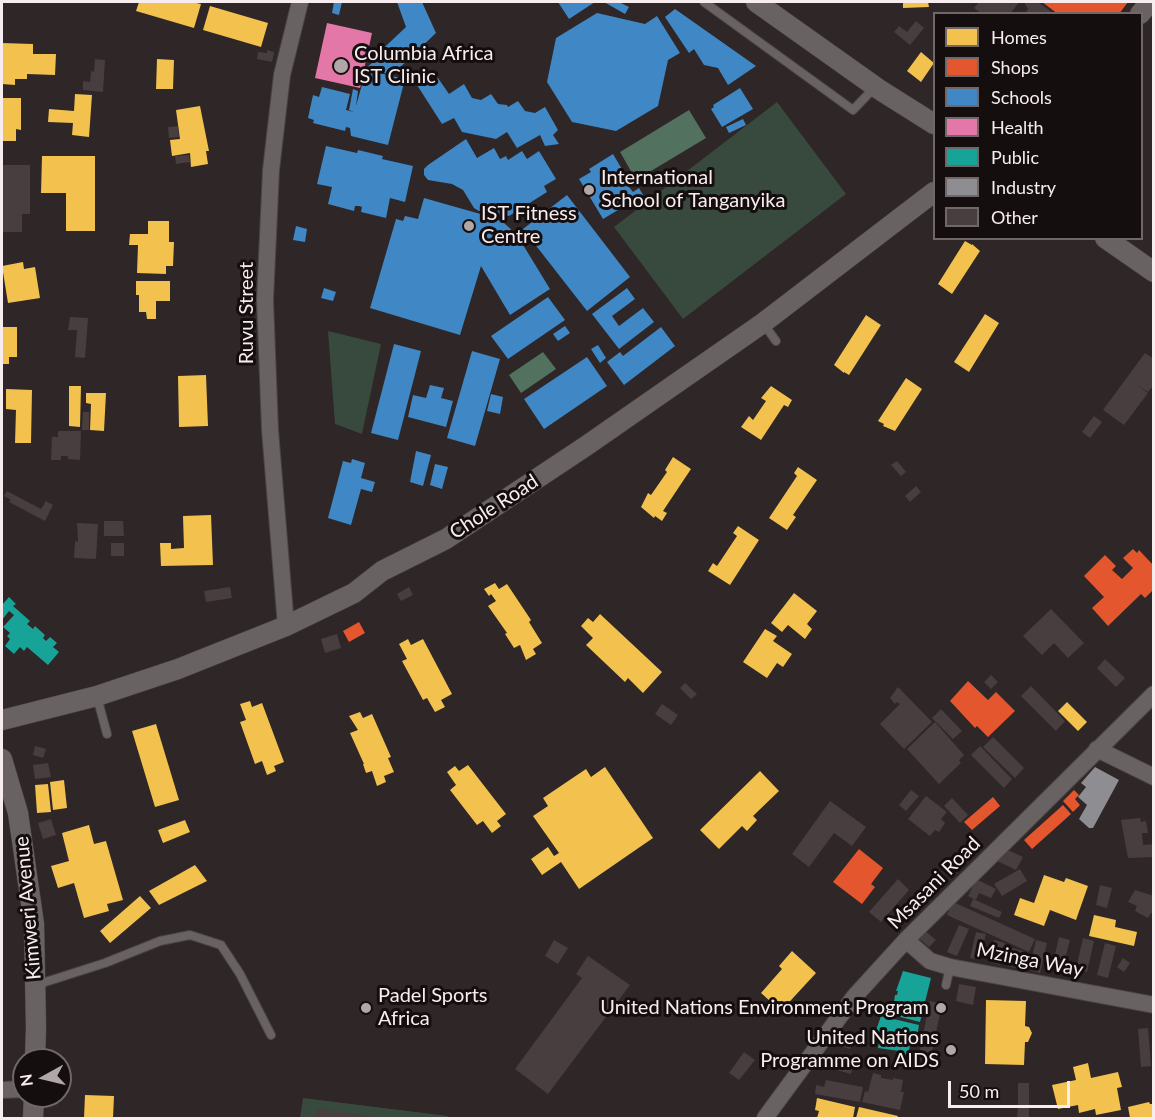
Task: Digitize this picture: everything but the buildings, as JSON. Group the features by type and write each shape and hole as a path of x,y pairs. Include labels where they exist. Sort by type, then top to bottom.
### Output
{"street":[{"name":"Ruvu Street","path":"286,626 270,430 265,300 271,170 282,75 300,2"},
{"path":"756,2 875,87 933,123"},
{"name":"Chole Road","path":"2,720 97,696 178,669 286,626 354,593 382,571 446,538 566,460 763,322 933,193"},
{"path":"1108,240 1154,272"},
{"name":"Msasani Road","path":"765,1119 854,997 906,940 1154,694"},
{"path":"1097,749 1154,777"},
{"name":"Kimweri Avenue","path":"2,759 18,813 34,924 35,1048"},
{"name":"Mzinga Way","path":"906,940 930,961 950,967 1154,1005"}],"lane":[{"path":"704,2 854,110 875,87"},
{"path":"763,322 776,341"},
{"path":"97,696 107,734"},
{"path":"35,986 105,963 160,941 190,935 221,945 240,974 272,1035"},
{"path":"946,985 950,967"}],"shaded area":[{"path":"777,102 846,194 683,319 614,227"},
{"path":"689,110 706,138 636,180 620,152"},
{"path":"328,331 381,344 362,434 335,424"},
{"path":"543,352 556,369 521,393 509,375"},
{"path":"303,1098 448,1116 448,1118 300,1118"}],"place":[{"name":"Columbia Africa IST Clinic","path":"341,66"},
{"name":"International School of Tanganyika","path":"589,190"},
{"name":"IST Fitness Centre","path":"469,226"},
{"name":"Padel Sports Africa","path":"366,1008"},
{"name":"United Nations Environment Program","path":"941,1008"},
{"name":"United Nations Programme on AIDS","path":"951,1050"}]}
